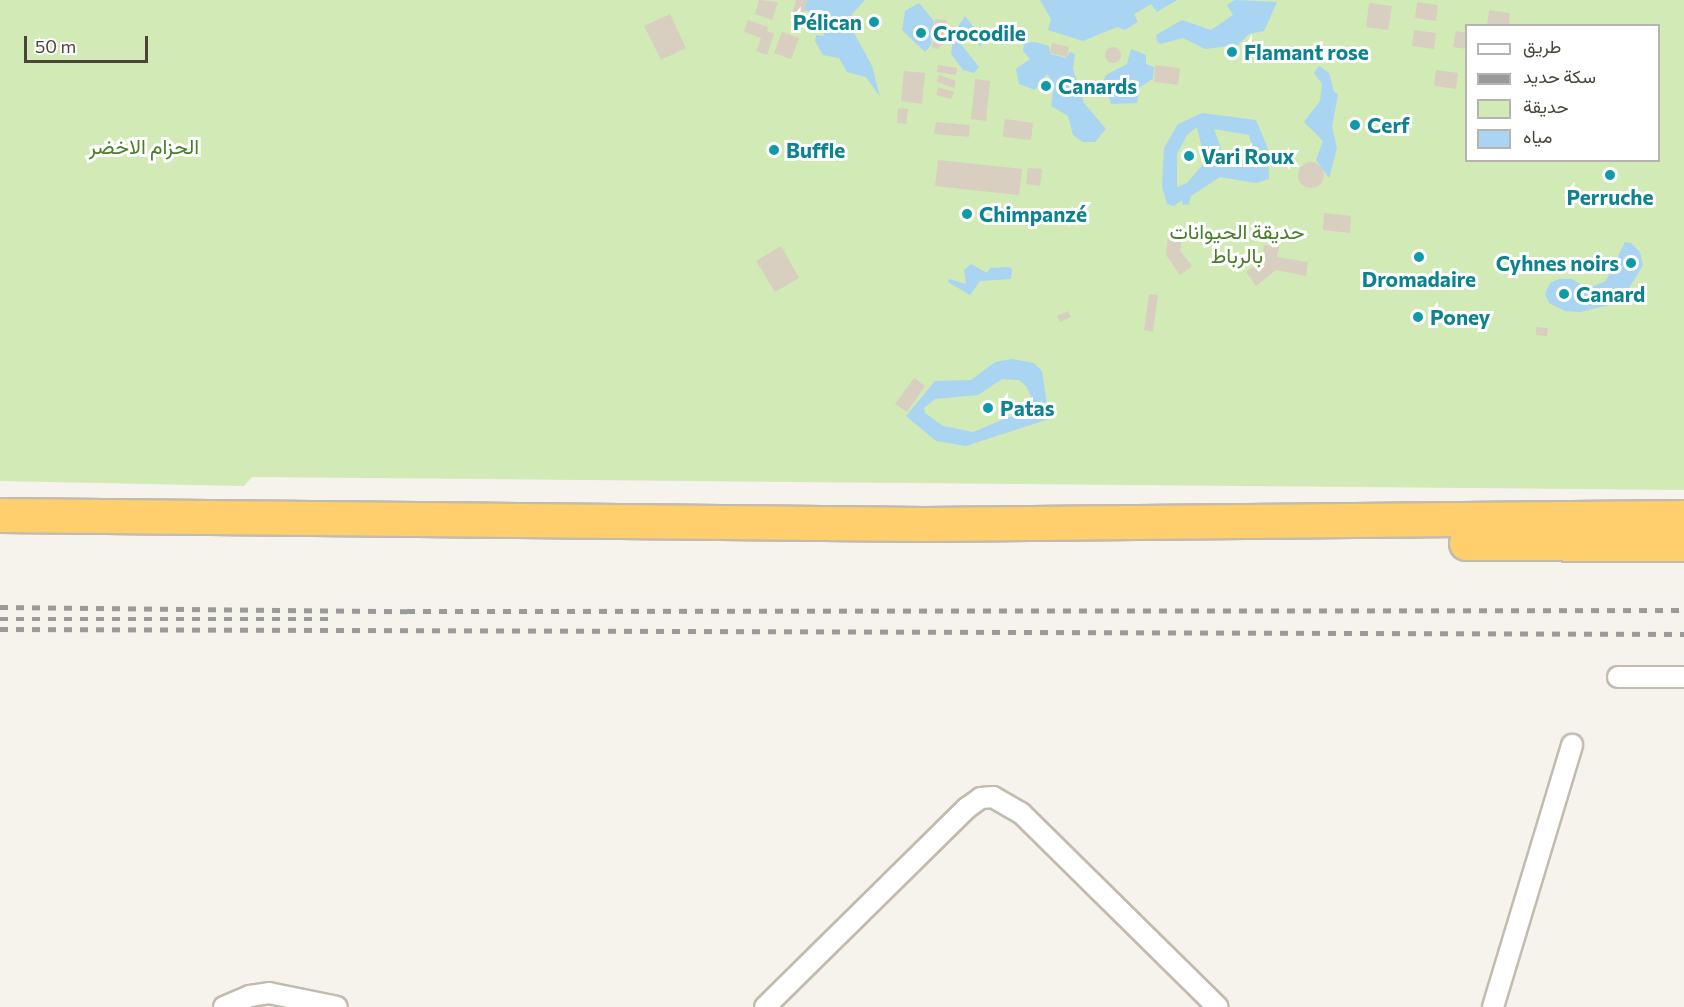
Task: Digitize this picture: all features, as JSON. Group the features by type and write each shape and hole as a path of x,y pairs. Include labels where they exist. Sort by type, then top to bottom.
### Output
{"highway":[{"path":"0,515 924,524 1684,517"},
{"path":"0,532 1684,544"}],"street":[{"path":"1618,677 1684,677"},
{"path":"1493,1007 1572,745"},
{"path":"765,1007 967,808 981,798 993,797 1021,813 1218,1007"},
{"path":"224,1007 250,996 269,993 337,1007"}],"green space":[{"name":"حديقة الحيوانات بالرباط","path":"0,0 1684,0 1684,490 252,477 244,486 0,481"}],"water":[{"path":"807,0 865,0 852,14 851,27 872,66 880,97 866,77 847,72 839,58 823,55 815,41 816,35 823,36 829,17 804,10"},
{"path":"1040,0 1177,0 1157,12 1151,4 1134,14 1138,22 1125,30 1117,27 1083,41 1048,30 1051,19"},
{"path":"1235,0 1277,2 1264,31 1249,34 1238,45 1205,49 1183,38 1160,44 1157,41 1156,35 1182,20 1211,30 1233,15 1227,5"},
{"path":"919,3 934,21 931,45 925,52 902,30 905,11"},
{"path":"965,16 985,42 980,46 968,36 961,44 979,67 974,73 963,70 951,54 954,32"},
{"path":"1035,42 1049,46 1050,54 1066,58 1070,52 1075,54 1073,69 1084,103 1106,129 1095,142 1083,142 1073,135 1068,116 1051,106 1054,84 1047,74 1035,90 1019,84 1016,69 1030,59 1023,51 1024,43"},
{"path":"1131,49 1146,55 1146,64 1154,67 1153,79 1140,87 1137,103 1111,104 1103,82 1106,75 1127,64"},
{"path":"1319,66 1329,73 1334,92 1338,94 1332,127 1337,148 1329,178 1316,160 1323,141 1304,122 1320,101 1322,84 1314,73"},
{"path":"1202,113 1256,120 1268,149 1269,179 1256,183 1220,177 1191,196 1189,204 1183,205 1182,200 1174,206 1167,204 1162,187 1164,148 1178,124","holes":["1197,127 1205,162 1187,183 1177,187 1177,154 1187,135","1214,129 1249,135 1257,168 1223,154"]},
{"path":"1625,242 1631,243 1640,252 1643,265 1625,295 1609,305 1580,312 1565,311 1549,303 1545,294 1550,283 1559,279 1572,279 1587,289 1606,281"},
{"path":"971,264 987,273 990,268 1009,267 1012,269 1011,279 980,281 970,295 948,282 949,279 966,284 964,270"},
{"path":"1012,359 1034,363 1042,371 1049,419 966,446 936,441 906,416 935,381 971,380 995,362","holes":["1002,379 1019,380 1026,386 1031,396 1029,409 973,432 943,426 925,413 924,408 935,399 978,395"]}],"building":[{"path":"759,0 778,2 772,20 755,14"},
{"path":"796,0 807,0 803,14 793,12"},
{"path":"1417,2 1438,5 1436,21 1415,18"},
{"path":"1369,3 1392,6 1388,30 1366,27"},
{"path":"1489,10 1510,13 1509,24 1487,24"},
{"path":"670,14 686,48 661,60 644,26"},
{"path":"935,19 946,20 943,44 938,49 932,48"},
{"path":"748,20 768,27 767,31 774,34 767,55 756,51 761,38 744,32"},
{"path":"1414,30 1436,33 1434,49 1412,46"},
{"path":"1456,31 1465,33 1465,49 1453,47"},
{"path":"782,32 799,38 791,59 774,53"},
{"path":"1052,43 1069,47 1067,57 1050,53"},
{"path":"1110,47 1116,47 1121,55 1119,61 1110,63 1105,58 1105,52"},
{"path":"938,65 957,68 956,75 937,72"},
{"path":"1155,65 1180,68 1178,85 1154,82"},
{"path":"1436,70 1458,73 1456,89 1434,86"},
{"path":"904,71 925,73 922,104 901,101"},
{"path":"939,75 956,81 954,88 937,82"},
{"path":"975,79 990,81 986,121 971,119"},
{"path":"938,87 954,92 951,99 936,95"},
{"path":"898,108 908,109 906,124 897,123"},
{"path":"1005,119 1033,123 1031,140 1003,137"},
{"path":"936,122 970,125 969,137 934,134"},
{"path":"938,160 1022,169 1019,195 935,186"},
{"path":"1311,162 1320,166 1324,175 1320,184 1311,188 1302,184 1298,175 1302,166"},
{"path":"1028,168 1042,169 1040,186 1026,184"},
{"path":"1324,213 1351,216 1350,233 1323,230"},
{"path":"1168,235 1182,236 1180,251 1192,266 1180,275 1166,255"},
{"path":"1264,245 1279,247 1277,257 1308,262 1306,276 1276,270 1256,286 1246,272 1262,260"},
{"path":"781,246 799,278 775,292 756,261"},
{"path":"1149,294 1158,295 1153,332 1144,330"},
{"path":"1068,311 1071,317 1060,322 1057,316"},
{"path":"1536,327 1548,328 1547,336 1536,335"},
{"path":"914,378 925,386 907,412 895,404"}],"railway":[{"path":"0,607 407,611 1684,610"},
{"path":"0,619 331,619"},
{"path":"0,629 1684,634"}],"place":[{"name":"Pélican","path":"874,22"},
{"name":"Crocodile","path":"921,33"},
{"name":"Flamant rose","path":"1232,52"},
{"name":"Canards","path":"1046,86"},
{"name":"Cerf","path":"1355,125"},
{"name":"Buffle","path":"774,150"},
{"name":"Vari Roux","path":"1189,156"},
{"name":"Perruche","path":"1610,175"},
{"name":"Chimpanzé","path":"967,214"},
{"name":"Dromadaire","path":"1419,257"},
{"name":"Cyhnes noirs","path":"1631,263"},
{"name":"Canard","path":"1564,294"},
{"name":"Poney","path":"1418,317"},
{"name":"Patas","path":"988,408"}],"park label":[{"name":"الحزام الاخضر","path":"144,146"}]}
